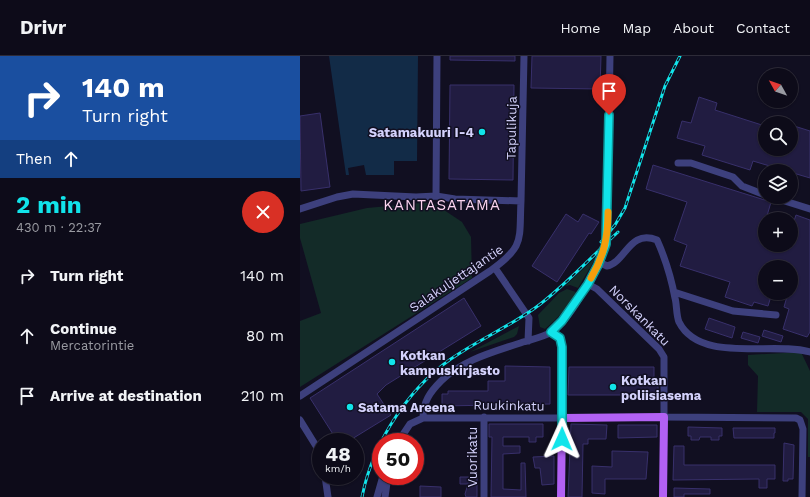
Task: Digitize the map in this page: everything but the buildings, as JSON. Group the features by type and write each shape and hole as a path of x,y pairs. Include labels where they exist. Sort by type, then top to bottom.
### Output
{"main road":[{"name":"Ruukinkatu","path":"562,418 664,417"},
{"path":"663,497 664,417"},
{"path":"561,497 562,418"}],"street":[{"path":"436,196 437,56"},
{"name":"Tapulikuja","path":"521,201 524,56"},
{"path":"404,433 410,424 423,418 427,397 449,374 472,360 542,337 551,332 562,321 588,284 599,262 607,235 610,56"},
{"path":"678,163 691,163 733,177 742,186 758,192"},
{"path":"300,209 337,197 353,194 416,197 436,196 456,199 521,201"},
{"name":"Salakuljettajantie","path":"300,396 495,268 513,253 519,244 521,201"},
{"path":"794,204 810,209"},
{"path":"599,262 607,266 612,265 628,248 641,238 650,237 657,240 668,266 678,320 684,330 696,340 710,345 730,348 798,349 810,352"},
{"path":"495,268 529,318 528,341"},
{"name":"Norskankatu","path":"588,284 597,290 659,349 664,357 664,417"},
{"path":"674,292 733,311 776,315"},
{"path":"551,332 560,338 562,347 562,418"},
{"name":"Vuorikatu","path":"484,417 484,497"},
{"name":"Ruukinkatu","path":"664,417 796,418 800,420 803,429 802,497"},
{"name":"Ruukinkatu","path":"423,418 562,418"},
{"path":"300,420 312,439"},
{"path":"326,485 328,497"},
{"path":"377,497 380,485"},
{"path":"385,497 387,485"}],"green space":[{"path":"432,202 462,222 471,237 472,278 300,387 300,321 321,313 300,238 300,224 367,208"},
{"path":"597,256 578,288 570,285 565,286"},
{"path":"567,289 576,292 570,303 545,329 540,327 538,315 559,293"},
{"path":"519,326 517,334 514,337 470,352"},
{"path":"801,352 810,371 810,457 808,457 808,419 801,412 757,412 758,376 748,365 748,355"}],"water":[{"path":"329,56 418,56 417,161 394,161 394,175 366,175 364,165 348,168 349,175 346,175"}],"railway":[{"path":"601,242 615,225 625,208 665,86 680,56"},
{"path":"362,497 367,476 385,435 410,397 426,380 460,353 535,308 567,281 618,232"}],"slow traffic":[{"path":"591,278 606,244 608,212"}],"place":[{"name":"Satamakuuri I-4","path":"482,132"},
{"name":"Kotkan kampuskirjasto","path":"392,362"},
{"name":"Kotkan poliisiasema","path":"613,387"},
{"name":"Satama Areena","path":"350,407"}],"district":[{"name":"KANTASATAMA","path":"442,205"}],"route":[{"path":"562,439 562,347 560,338 551,332 562,321 588,284 598,265 606,244 608,224 609,115"}]}
